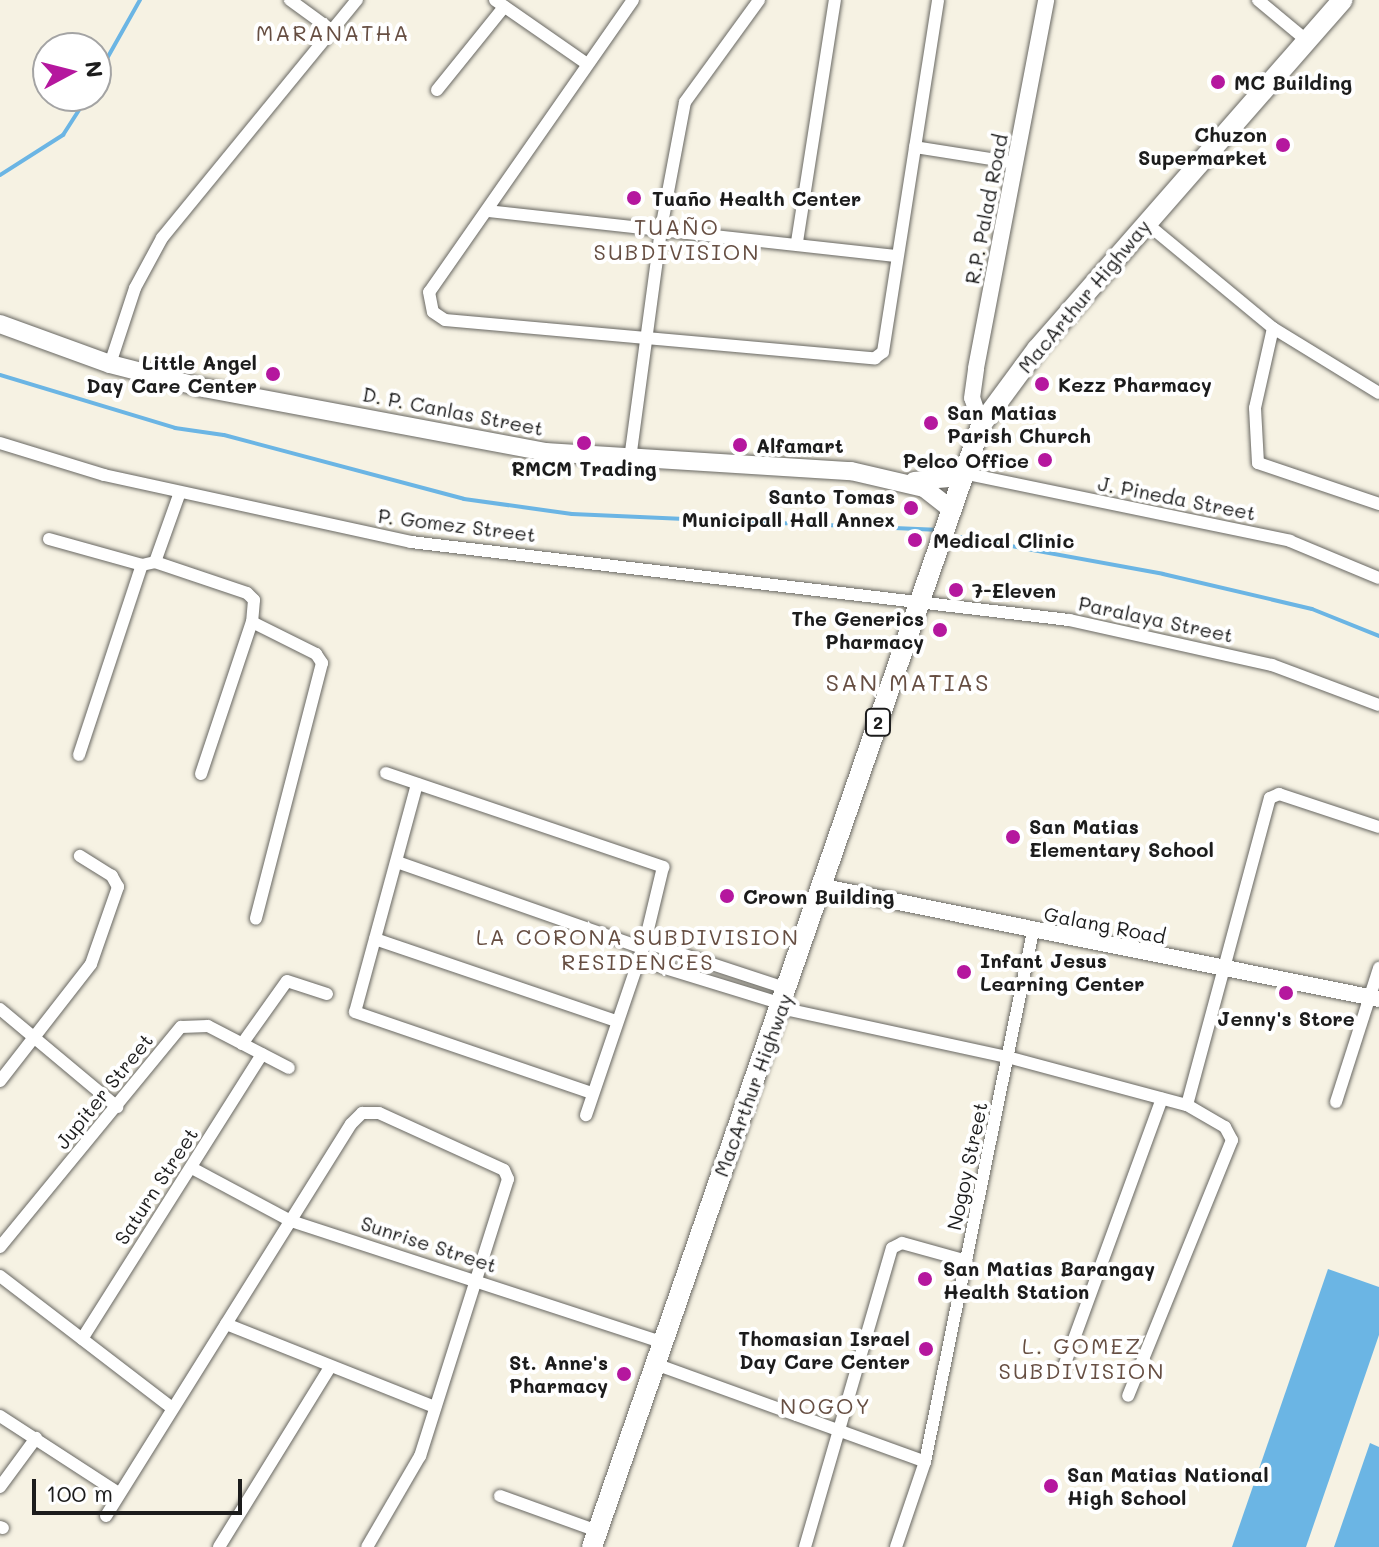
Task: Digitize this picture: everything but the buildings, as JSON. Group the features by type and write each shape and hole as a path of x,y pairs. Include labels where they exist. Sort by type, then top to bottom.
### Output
{"highway":[{"name":"MacArthur Highway","path":"595,1539 661,1342 824,887 981,425 1037,349 1305,39 1343,0"}],"main road":[{"name":"D. P. Canlas Street","path":"0,324 110,364 204,388 545,452 851,471 907,481 962,475"},
{"name":"D. P. Canlas Street","path":"907,481 951,509"}],"street":[{"path":"290,0 334,32"},
{"path":"110,364 135,288 162,238 334,32 357,0"},
{"path":"633,0 429,292 433,312 445,320 875,358 883,352 938,0"},
{"path":"630,459 661,229 685,102 759,0"},
{"path":"797,242 835,0"},
{"name":"R.P. Palad Road","path":"981,425 972,398 1046,0"},
{"path":"1258,0 1305,39"},
{"path":"437,90 500,4 587,64"},
{"path":"915,147 1016,163"},
{"path":"488,211 797,242 897,256"},
{"path":"1146,223 1273,328 1379,393"},
{"path":"1273,328 1255,408 1258,463 1379,504"},
{"name":"P. Gomez Street","path":"0,443 180,492 411,542 918,603"},
{"name":"J. Pineda Street","path":"962,475 1290,541 1379,578"},
{"path":"155,562 180,492"},
{"path":"49,539 142,565 155,562 247,593 254,600 252,622 201,774"},
{"path":"79,755 142,565"},
{"name":"Paralaya Street","path":"918,603 1102,627 1272,665 1379,705"},
{"path":"252,622 316,654 322,663 256,919"},
{"path":"386,773 660,864 664,872 642,950 586,1115"},
{"path":"417,784 355,1012 592,1093"},
{"path":"1187,1105 1221,968 1270,798 1279,794 1379,827"},
{"path":"0,1081 91,964 118,887 112,876 80,856"},
{"path":"397,862 783,1000 1187,1105 1225,1127 1232,1140 1128,1396"},
{"name":"Galang Road","path":"824,887 1375,998"},
{"name":"Nogoy Street","path":"896,1547 925,1462 1011,1058 1033,931"},
{"path":"375,939 616,1021"},
{"path":"642,950 783,1000"},
{"path":"1336,1102 1375,998 1379,968"},
{"path":"242,1044 287,981 327,994"},
{"path":"0,1009 117,1107"},
{"name":"Jupiter Street","path":"0,1247 181,1027 208,1026 289,1068"},
{"name":"Saturn Street","path":"82,1339 262,1054"},
{"path":"1063,1369 1162,1099"},
{"path":"106,1516 117,1492 351,1124 362,1113 379,1113 504,1170 507,1190 409,1479 367,1547"},
{"name":"Sunrise Street","path":"192,1168 291,1221 661,1342"},
{"path":"805,1547 892,1248 902,1243 967,1261"},
{"path":"0,1276 171,1407"},
{"path":"226,1324 329,1369 435,1407"},
{"path":"655,1364 925,1462"},
{"path":"219,1547 329,1369"},
{"path":"0,1416 117,1492"},
{"path":"0,1487 36,1438"},
{"path":"500,1496 595,1539"}],"water":[{"path":"1328,1269 1379,1287 1379,1335 1306,1547 1232,1547"},
{"path":"1370,1443 1379,1447 1379,1547 1334,1547"}],"waterway":[{"path":"112,50 140,0"},
{"path":"0,175 63,135 78,112"},
{"path":"0,375 175,428 224,435 464,499 572,514 935,530"},
{"path":"962,537 1163,574 1312,609 1379,636"}],"place":[{"name":"MC Building","path":"1218,82"},
{"name":"Chuzon Supermarket","path":"1283,145"},
{"name":"Tuaño Health Center","path":"634,198"},
{"name":"Little Angel Day Care Center","path":"273,374"},
{"name":"Kezz Pharmacy","path":"1042,384"},
{"name":"San Matias Parish Church","path":"931,423"},
{"name":"RMCM Trading","path":"584,443"},
{"name":"Alfamart","path":"740,445"},
{"name":"Pelco Office","path":"1045,460"},
{"name":"Santo Tomas Municipall Hall Annex","path":"911,508"},
{"name":"Medical Clinic","path":"915,540"},
{"name":"7-Eleven","path":"956,590"},
{"name":"The Generics Pharmacy","path":"940,630"},
{"name":"San Matias Elementary School","path":"1013,837"},
{"name":"Crown Building","path":"727,896"},
{"name":"Infant Jesus Learning Center","path":"964,972"},
{"name":"Jenny's Store","path":"1286,993"},
{"name":"San Matias Barangay Health Station","path":"925,1279"},
{"name":"Thomasian Israel Day Care Center","path":"926,1349"},
{"name":"St. Anne's Pharmacy","path":"624,1374"},
{"name":"San Matias National High School","path":"1051,1486"}],"district":[{"name":"MARANATHA","path":"333,33"},
{"name":"TUAÑO SUBDIVISION","path":"677,238"},
{"name":"SAN MATIAS","path":"908,682"},
{"name":"LA CORONA SUBDIVISION RESIDENCES","path":"638,948"},
{"name":"L. GOMEZ SUBDIVISION","path":"1082,1358"},
{"name":"NOGOY","path":"826,1406"}]}
